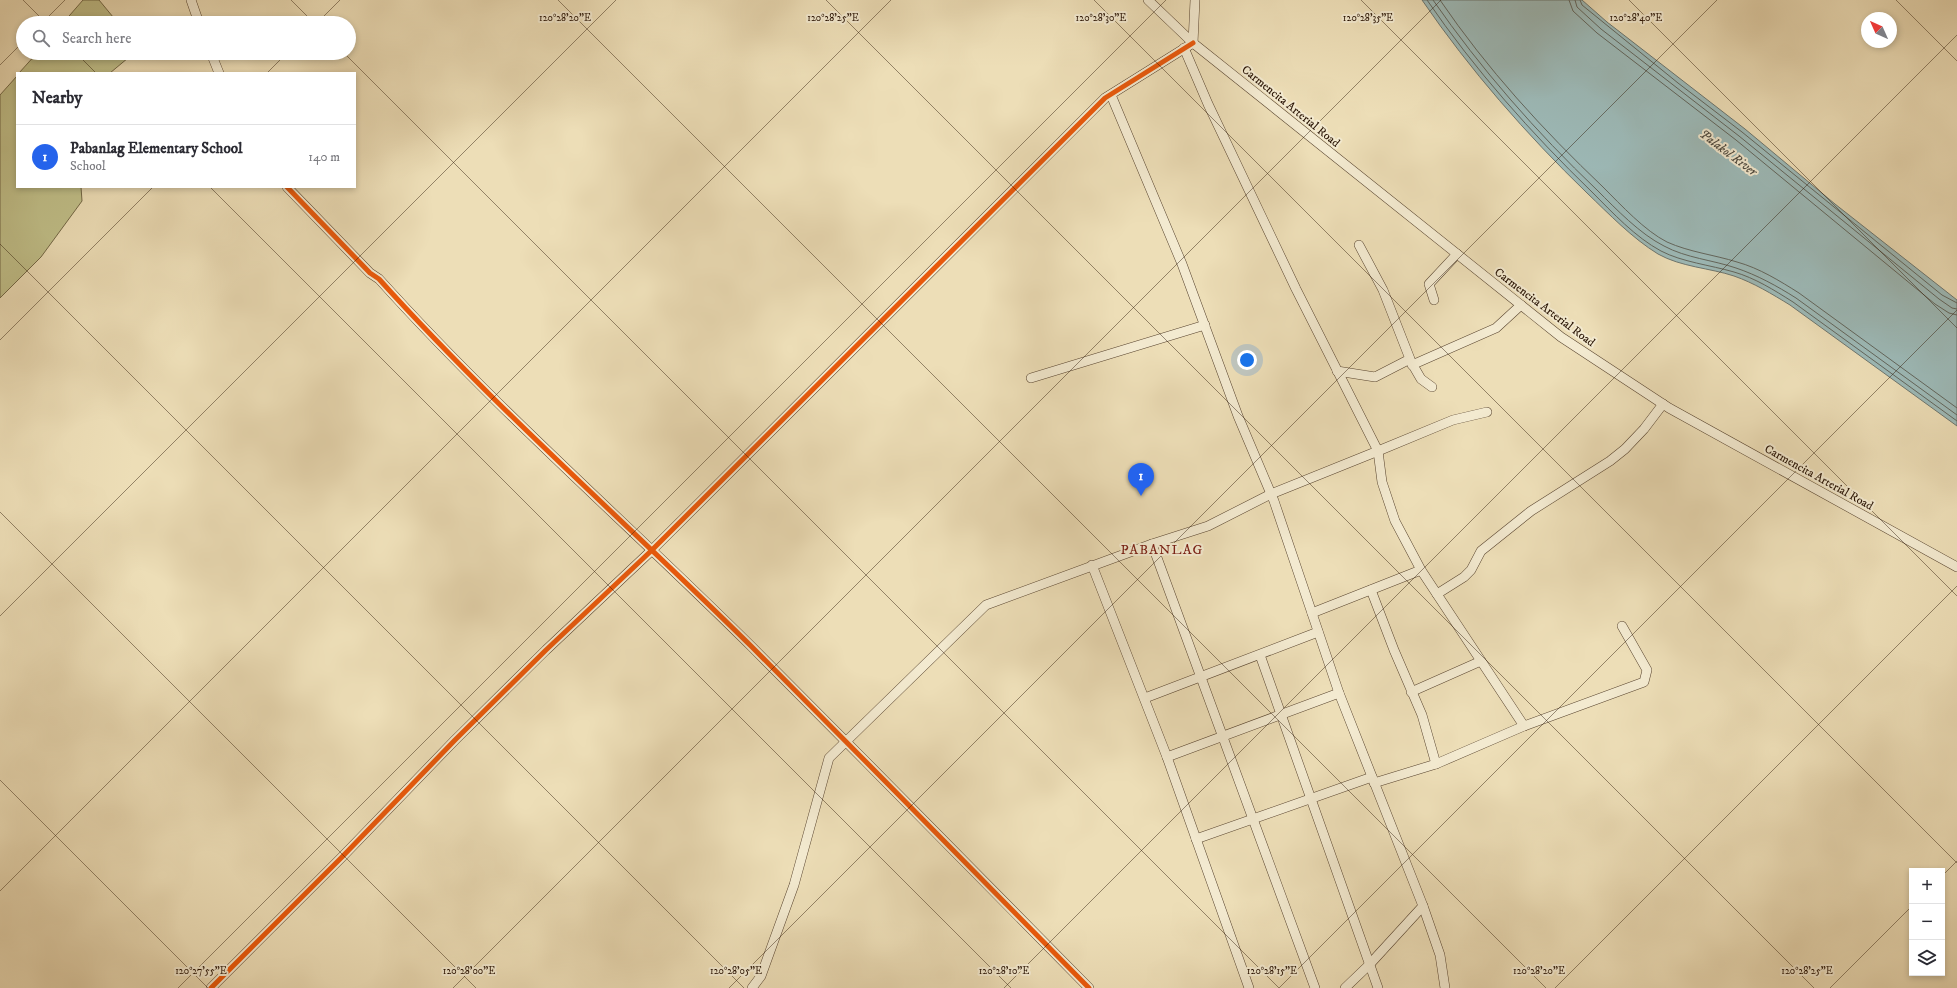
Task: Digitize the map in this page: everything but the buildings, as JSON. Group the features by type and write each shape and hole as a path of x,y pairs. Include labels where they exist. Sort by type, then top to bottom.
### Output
{"street":[{"path":"191,0 197,16"},
{"name":"Carmencita Arterial Road","path":"1148,0 1193,43 1561,337 1663,404 1957,567"},
{"path":"211,988 342,857 498,697 651,551 1105,98 1193,43 1195,0"},
{"path":"1184,48 1208,104 1337,371 1378,450 1382,482 1395,521 1421,570 1524,726"},
{"path":"214,60 219,72"},
{"path":"1111,95 1182,264 1238,416 1271,494 1339,693 1423,906 1440,955 1445,988"},
{"path":"288,188 370,273 379,279 449,353 751,647 1089,988"},
{"path":"1359,245 1383,290 1411,362 1421,379 1432,387"},
{"path":"1434,300 1429,284 1457,254"},
{"path":"1337,371 1375,377 1496,328 1521,305"},
{"path":"1031,378 1205,325"},
{"path":"1437,594 1464,577 1471,570 1481,551 1531,511 1610,461 1625,449 1644,429 1663,404"},
{"path":"752,988 761,976 794,885 829,758 986,605 1152,544 1208,526 1271,494 1378,450 1452,420 1487,412"},
{"path":"1152,544 1316,988"},
{"path":"1092,566 1167,757 1249,988"},
{"path":"1312,613 1421,570"},
{"path":"1372,590 1411,692 1422,715 1436,764"},
{"path":"1196,839 1253,818 1373,780 1436,764 1524,726 1644,682 1647,670 1622,626"},
{"path":"1145,698 1318,632"},
{"path":"1260,655 1378,988"},
{"path":"1411,692 1481,661"},
{"path":"1167,757 1339,693"},
{"path":"1345,988 1369,965 1423,906"}],"shaded area":[{"path":"83,0 99,0 112,16 69,16"},
{"path":"31,60 126,60 111,72 20,72"},
{"path":"16,77 16,188 81,188 82,201 41,257 0,298 0,95"}],"water":[{"name":"Palakol River","path":"1422,0 1582,0 1607,22 1745,129 1835,204 1957,300 1957,426 1790,305 1756,285 1734,276 1676,262 1658,254 1639,241 1564,171 1542,148 1479,76"}],"cycle path":[{"path":"211,988 342,857 455,740 546,650 651,551 1105,98 1193,43"},
{"path":"288,188 370,273 379,279 469,374 752,647 1089,988"}],"place":[{"name":"Pabanlag Elementary School","path":"1141,496"}],"district":[{"name":"PABANLAG","path":"1162,549"}]}
